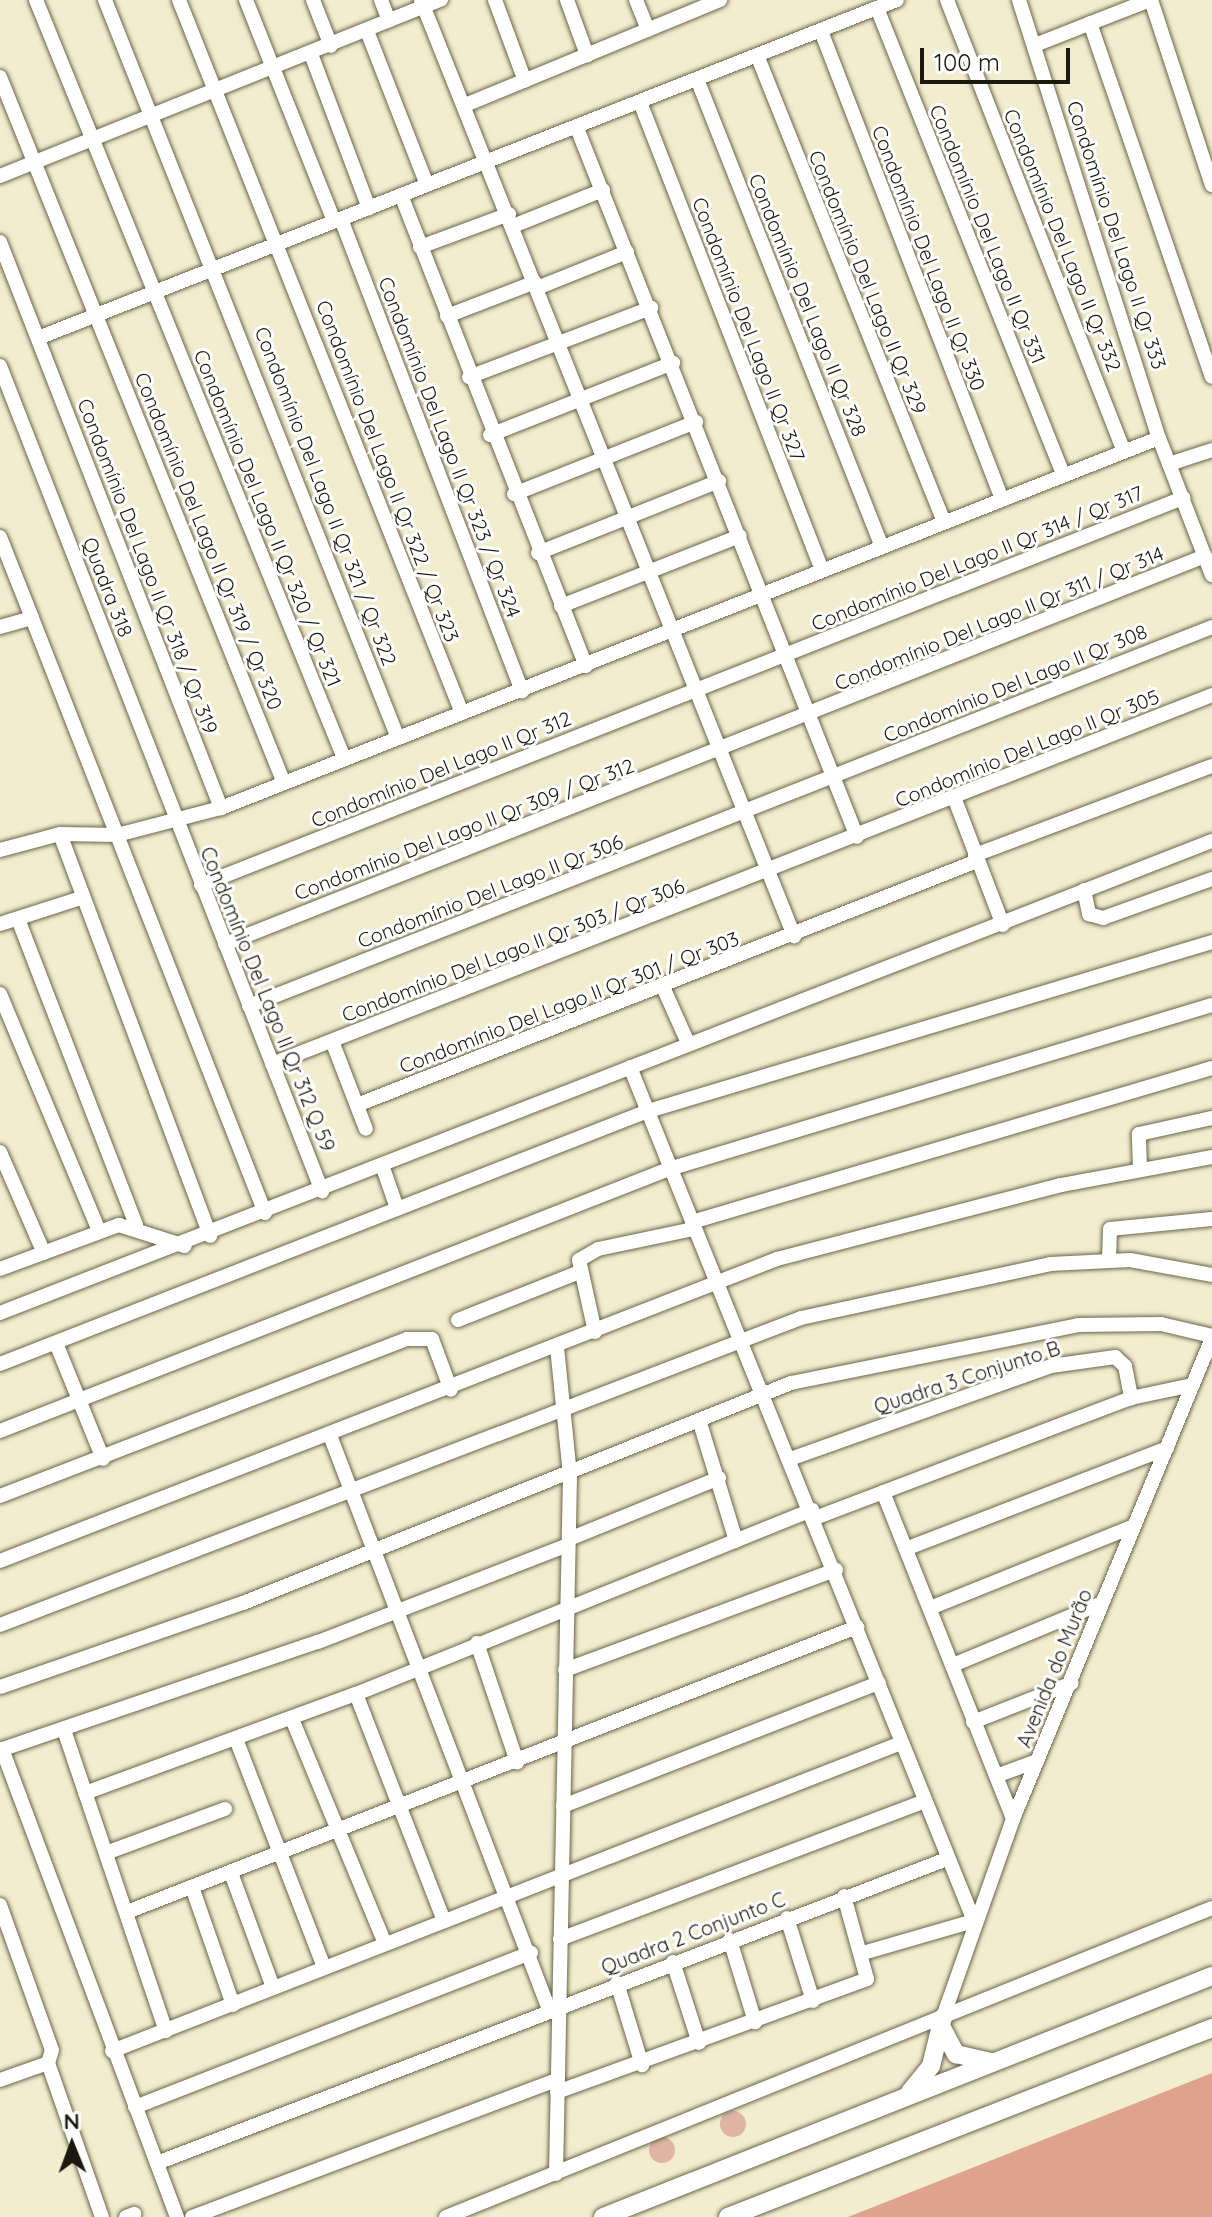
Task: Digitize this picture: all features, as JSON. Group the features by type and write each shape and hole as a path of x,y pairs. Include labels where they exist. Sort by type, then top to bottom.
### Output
{"main road":[{"path":"603,2217 1212,1976"},
{"path":"943,2022 956,2054 995,2062"},
{"path":"904,2096 928,2071 943,2022"},
{"path":"728,2217 1212,2028"}],"street":[{"name":"Condomínio Del Lago II Qr 320 / Qr 321","path":"36,0 344,758"},
{"name":"Condomínio Del Lago II Qr 321 / Qr 322","path":"105,0 216,268 398,738"},
{"name":"Condomínio Del Lago II Qr 322 / Qr 323","path":"179,0 462,713"},
{"name":"Condomínio Del Lago II Qr 323 / Qr 324","path":"246,0 271,68 337,220 522,691"},
{"path":"313,0 331,46"},
{"path":"381,0 389,21"},
{"path":"0,176 212,88 311,54 423,4 441,0"},
{"path":"495,0 525,81"},
{"path":"567,0 587,55"},
{"path":"636,0 648,30"},
{"path":"38,338 487,164 897,0"},
{"name":"Condomínio Del Lago II Qr 332","path":"947,0 1124,451"},
{"name":"Condomínio Del Lago II Qr 333","path":"1019,0 1159,438 1212,575"},
{"path":"1035,45 1150,0 1212,185"},
{"path":"465,105 713,1"},
{"path":"423,4 794,936"},
{"name":"Condomínio Del Lago II Qr 331","path":"877,8 1063,474"},
{"path":"1090,23 1212,377"},
{"path":"367,31 427,185"},
{"name":"Condomínio Del Lago II Qr 330","path":"821,31 1002,499"},
{"path":"311,54 369,208"},
{"name":"Condomínio Del Lago II Qr 329","path":"757,55 944,522"},
{"name":"Condomínio Del Lago II Qr 319 / Qr 320","path":"0,77 284,783"},
{"name":"Condomínio Del Lago II Qr 328","path":"697,79 882,547"},
{"name":"Condomínio Del Lago II Qr 327","path":"640,102 822,570"},
{"path":"577,128 673,363 857,837"},
{"path":"420,247 603,190"},
{"path":"401,195 490,435 586,666"},
{"name":"Condomínio Del Lago II Qr 318 / Qr 319","path":"0,242 221,808"},
{"path":"447,316 627,252"},
{"path":"469,377 651,308"},
{"path":"490,435 673,363"},
{"name":"Quadra 318","path":"0,366 178,823"},
{"path":"514,494 696,422"},
{"path":"0,850 60,834 117,835 178,823 221,808 1159,438"},
{"path":"1169,464 1212,450"},
{"path":"538,553 719,481"},
{"name":"Condomínio Del Lago II Qr 314 / Qr 317","path":"694,690 1183,498"},
{"path":"561,606 740,536"},
{"path":"0,537 265,1213"},
{"name":"Condomínio Del Lago II Qr 311 / Qr 314","path":"718,751 1205,556"},
{"path":"0,627 32,618"},
{"name":"Condomínio Del Lago II Qr 308","path":"745,813 1212,627"},
{"name":"Condomínio Del Lago II Qr 312","path":"201,885 694,690"},
{"name":"Condomínio Del Lago II Qr 305","path":"769,873 1212,695"},
{"name":"Condomínio Del Lago II Qr 309 / Qr 312","path":"225,944 718,751"},
{"name":"Condomínio Del Lago II Qr 301 / Qr 303","path":"357,1105 794,936 976,858 1212,766"},
{"path":"954,797 1003,925"},
{"name":"Condomínio Del Lago II Qr 306","path":"249,1006 745,813"},
{"name":"Condomínio Del Lago II Qr 312 Q 59","path":"178,823 322,1191"},
{"path":"60,834 78,899 210,1236"},
{"path":"0,1313 185,1246 688,1043 1003,925 1212,841"},
{"name":"Condomínio Del Lago II Qr 303 / Qr 306","path":"272,1064 769,873"},
{"path":"1084,890 1089,914 1103,918 1212,879"},
{"path":"0,924 78,899"},
{"path":"18,919 143,1228 144,1261"},
{"path":"0,1364 645,1112 1212,942"},
{"path":"663,987 688,1043"},
{"path":"0,994 99,1231"},
{"path":"0,1431 669,1169 1212,1005"},
{"path":"332,1041 366,1129"},
{"path":"630,1067 645,1112 836,1570 923,1802 974,1921 866,1960"},
{"path":"595,1332 579,1272 585,1253 693,1226 1212,1068"},
{"path":"1140,1168 1139,1134 1212,1118"},
{"path":"0,1152 44,1253"},
{"path":"0,1561 331,1438 716,1282 872,1233 1140,1168 1212,1157"},
{"path":"383,1168 397,1208"},
{"path":"1109,1259 1110,1229 1212,1219"},
{"path":"0,1269 99,1231 143,1228 185,1246"},
{"path":"0,1625 564,1411 739,1336 1012,1271 1109,1259 1212,1275"},
{"path":"458,1320 579,1272"},
{"path":"0,1687 374,1552 806,1379 1023,1332 1130,1322 1212,1337"},
{"path":"0,1496 418,1337 432,1339 451,1390"},
{"name":"Avenida do Murão","path":"943,2022 974,1921 1013,1819 1072,1683 1212,1337"},
{"path":"56,1343 103,1459"},
{"path":"556,2174 554,2010 560,1939 570,1475 557,1347"},
{"name":"Quadra 3 Conjunto B","path":"790,1459 1051,1366 1115,1357 1125,1366 1131,1398"},
{"path":"85,1793 292,1719 736,1541 883,1492 1131,1398 1192,1385"},
{"path":"700,1423 736,1541"},
{"path":"331,1438 506,1896 554,2010"},
{"path":"908,1548 1167,1448"},
{"path":"177,2217 1,1750 398,1611 719,1478"},
{"path":"883,1492 908,1548 1013,1819"},
{"path":"930,1608 1134,1526"},
{"path":"565,1670 836,1570"},
{"path":"953,1665 1102,1603"},
{"path":"127,1912 562,1745 857,1627"},
{"path":"477,1643 517,1762"},
{"path":"563,1806 879,1683"},
{"path":"973,1722 1072,1683"},
{"path":"356,1694 402,1806 444,1921"},
{"path":"292,1719 341,1830 385,1944"},
{"path":"64,1730 166,2031"},
{"path":"236,1739 324,1967"},
{"path":"112,2051 901,1743"},
{"path":"996,1776 1037,1761"},
{"path":"560,1939 923,1802"},
{"path":"106,1853 225,1809"},
{"name":"Quadra 2 Conjunto C","path":"157,2163 617,1983 947,1859"},
{"path":"231,1873 273,1987"},
{"path":"192,1887 233,2005"},
{"path":"192,2217 557,2086 642,2065 859,1983 866,1960 844,1896"},
{"path":"0,1905 52,2050 48,2063 102,2217"},
{"path":"446,2217 943,2022 1212,1908"},
{"path":"787,1918 813,2001"},
{"path":"730,1940 755,2022"},
{"path":"135,2107 531,1953"},
{"path":"673,1962 699,2043"},
{"path":"617,1983 642,2065"},
{"path":"0,2080 48,2063"}],"shaded area":[{"path":"1212,2073 1212,2217 848,2217"},
{"path":"733,2111 742,2115 746,2124 742,2133 733,2137 724,2133 720,2124 724,2115"},
{"path":"662,2137 671,2141 675,2150 671,2159 662,2163 653,2159 649,2150 653,2141"}]}
